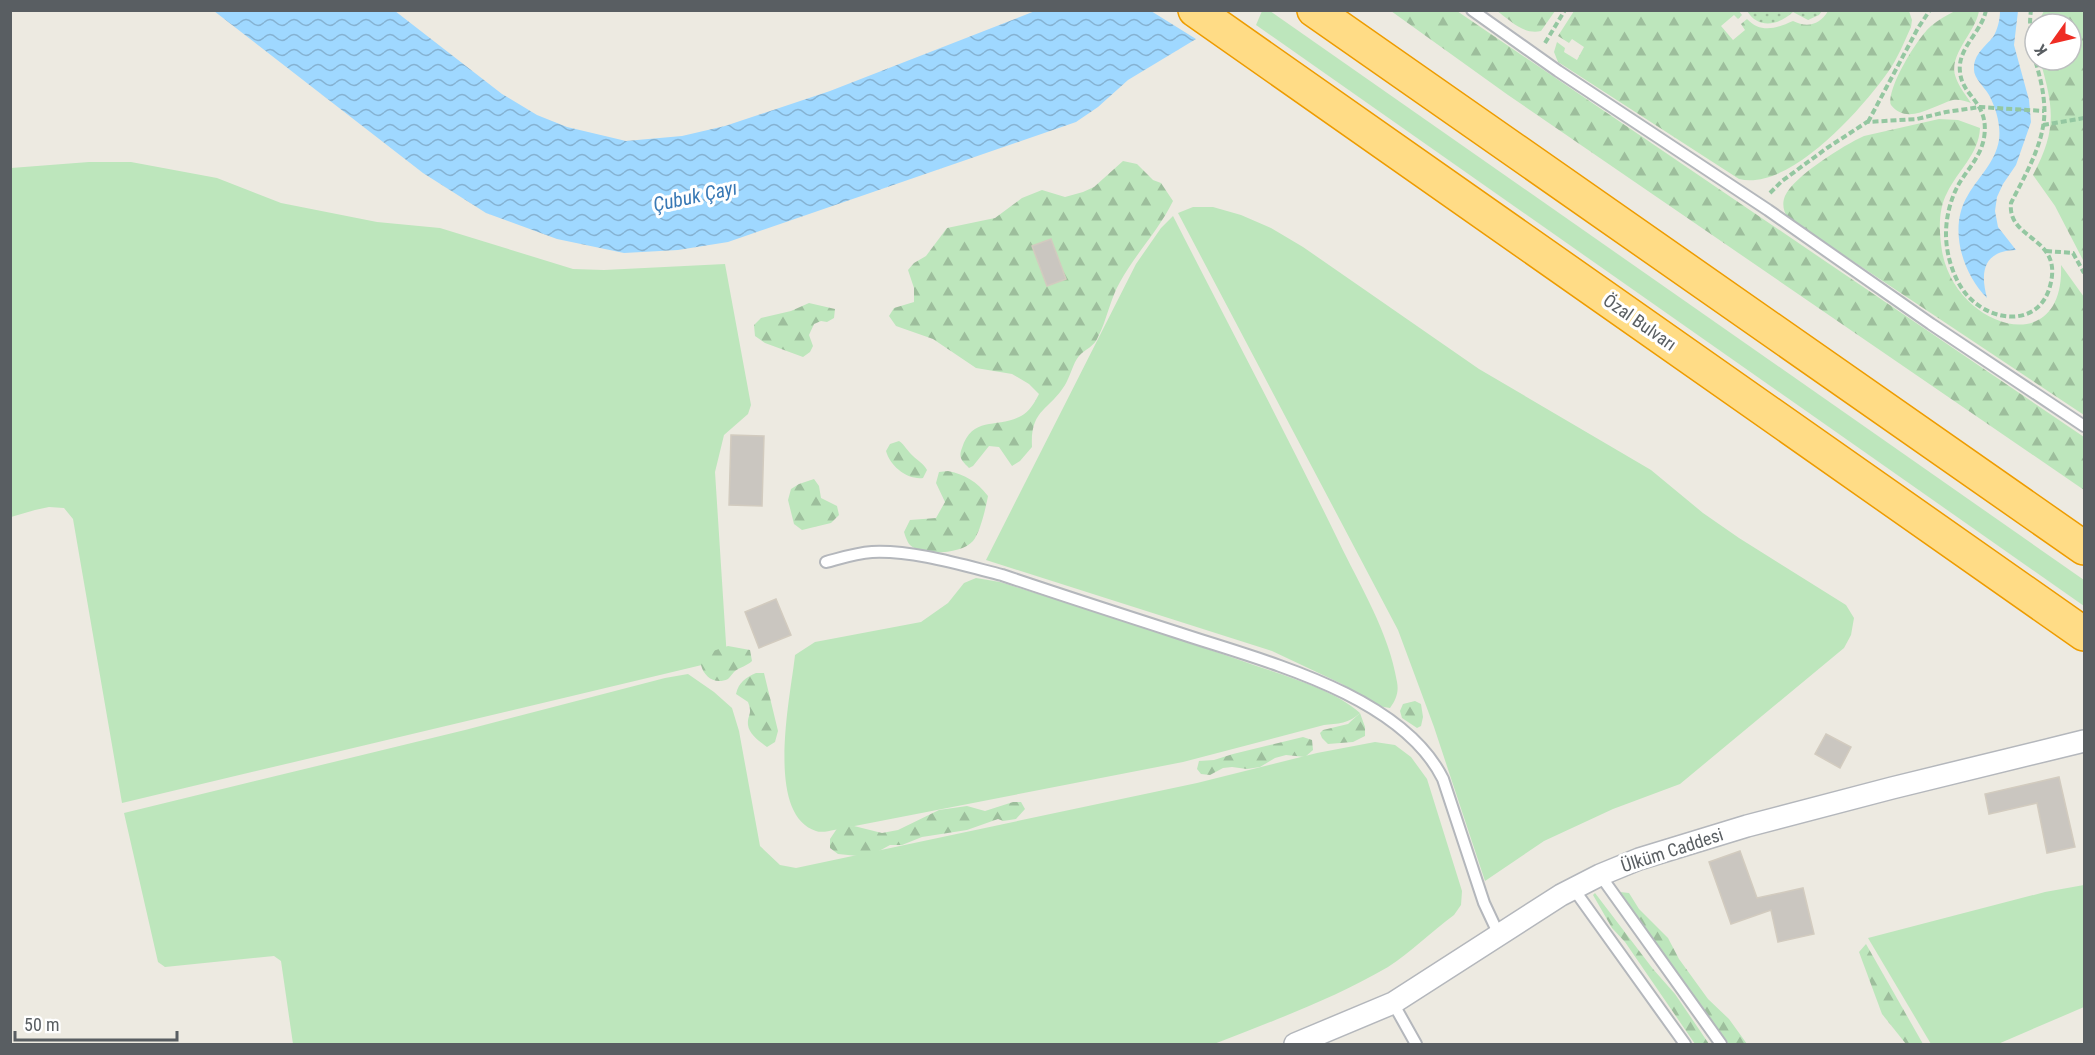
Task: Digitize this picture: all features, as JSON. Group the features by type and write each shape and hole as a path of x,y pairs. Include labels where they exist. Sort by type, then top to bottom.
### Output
{"highway":[{"name":"Özal Bulvarı","path":"1195,10 2085,634"},
{"path":"1314,10 2085,548"}],"street":[{"name":"Ülküm Caddesi","path":"1295,1044 1393,1003 1573,888 1639,859 1747,826 2085,741"}],"lane":[{"path":"1472,10 1931,324 2085,426"},
{"path":"826,562 873,552 954,563 1002,575 1300,673 1364,704 1414,741 1436,765 1443,779 1484,903 1498,935"},
{"path":"1600,875 1721,1044"},
{"path":"1573,888 1686,1044"},
{"path":"1393,1003 1416,1044"}],"path":[{"path":"1538,57 1565,10"},
{"path":"1986,10 1984,22 1966,47 1959,66 1963,82 1980,107 1985,128 1983,146 1953,195 1947,222 1947,249 1955,274 1968,296 2003,316 2012,318 2037,307 2049,290 2052,272 2046,251 2014,223 2010,209 2038,145 2043,125 2042,89 2030,46 2031,10"},
{"path":"1758,204 1782,182 1827,148 1867,122 1928,11"},
{"path":"1867,122 1917,119 1980,107 2044,111"},
{"path":"2043,125 2085,118"},
{"path":"2046,251 2073,254 2085,273"}],"green space":[{"path":"1262,11 1270,11 2084,580 2084,606 1256,25"},
{"path":"1391,11 1457,11 2084,437 2084,490 1508,95"},
{"path":"1497,11 1555,11 1541,31 1534,32 1517,26"},
{"path":"1574,11 1739,11 1742,15 1738,19 1734,15 1721,26 1733,40 1745,30 1741,24 1747,19 1758,27 1769,28 1793,21 1813,24 1825,16 1828,11 1909,11 1912,20 1911,27 1888,72 1842,126 1823,144 1780,173 1759,179 1739,179 1558,62 1554,52 1557,42 1565,48 1564,52 1577,60 1584,47 1572,39 1569,43 1558,36"},
{"path":"1747,11 1822,11 1808,20 1793,12 1782,20 1769,24 1757,21"},
{"path":"1955,11 1979,11 1958,53 1954,69 1959,85 1971,103 1953,100 1913,114 1897,111 1891,105 1891,97 1893,87 1904,64 1925,32"},
{"path":"2084,11 2084,262 2055,206 2033,175 2046,145 2051,119 2043,72 2083,72 2083,12 2043,12"},
{"path":"1939,119 1958,120 1980,128 1976,146 1952,185 1942,207 1941,244 1951,278 1967,299 1986,315 2008,323 2029,324 2046,315 2058,295 2061,265 2084,297 2084,415 1786,215 1784,201 1790,188 1798,179 1844,146 1864,136"},
{"path":"1123,161 1137,164 1153,180 1161,183 1173,201 1120,282 1096,340 1079,356 1059,394 1037,418 1032,434 1032,447 1020,461 1012,466 999,447 989,446 969,468 960,454 972,431 987,424 1012,420 1021,416 1034,403 1039,394 1029,384 1012,374 976,368 933,339 896,326 889,316 894,308 914,302 914,288 908,270 914,263 926,256 947,228 995,218 1022,198 1042,190 1065,197 1083,192 1094,187"},
{"path":"89,162 131,162 217,178 281,203 377,222 440,228 573,269 604,270 725,264 751,405 748,414 724,435 715,472 727,659 122,803 73,519 64,508 49,507 11,517 11,168"},
{"path":"1193,207 1213,207 1241,215 1271,228 1303,247 1479,369 1651,470 1703,513 1739,538 1846,605 1854,618 1851,635 1844,648 1680,784 1613,809 1544,841 1485,881 1434,727 1398,630 1178,213"},
{"path":"1173,216 1298,459 1381,627 1398,686 1397,696 1390,708 1378,706 1342,684 1272,651 986,560 1136,264 1161,228"},
{"path":"809,303 835,309 834,318 827,322 821,321 814,324 809,335 813,346 810,352 803,357 765,343 755,336 754,325 761,318 791,311"},
{"path":"899,441 927,470 923,478 905,474 891,462 886,451 890,444"},
{"path":"948,471 970,479 988,496 978,532 973,541 960,549 932,552 916,549 909,544 904,532 910,520 936,518 945,502 936,483 939,472"},
{"path":"814,479 819,486 821,498 837,506 839,515 831,523 802,530 794,524 788,500 791,489"},
{"path":"976,578 1000,582 1292,678 1336,697 1360,713 1343,722 1183,762 830,831 816,831 800,820 790,802 785,778 786,724 795,655 815,642 921,622 948,603 964,583"},
{"path":"728,646 750,650 752,661 735,671 728,679 719,681 711,679 701,665 707,653"},
{"path":"756,673 764,673 778,731 775,742 767,747 750,732 748,702 736,694 743,681"},
{"path":"688,674 732,708 739,731 760,846 780,865 796,868 1197,783 1317,753 1375,742 1395,745 1411,757 1427,779 1462,891 1461,905 1454,915 1405,955 1367,979 1280,1018 1214,1044 293,1044 281,961 274,956 165,967 158,962 124,813"},
{"path":"1415,701 1421,704 1423,717 1421,726 1417,728 1402,718 1400,711 1403,704"},
{"path":"1360,713 1365,727 1365,736 1353,742 1328,744 1322,738 1320,733 1323,730 1348,724"},
{"path":"1303,737 1312,740 1313,750 1305,757 1286,755 1275,758 1260,767 1223,768 1210,775 1201,774 1197,769 1199,761 1214,760"},
{"path":"1013,802 1021,802 1025,809 1016,819 1003,821 998,819 967,830 922,837 902,845 890,845 868,857 838,854 830,848 830,839 838,827 854,826 882,833 898,830 939,810 967,806 985,811"},
{"path":"2084,885 2084,1007 1998,1044 1931,1044 1868,938 2045,892"},
{"path":"1620,892 1629,893 1639,909 1668,938 1679,959 1708,999 1729,1019 1747,1044 1729,1044 1620,899"},
{"path":"1595,893 1675,994 1709,1044 1695,1044 1625,942 1612,928 1593,895"},
{"path":"1866,944 1923,1044 1906,1044 1882,1014 1859,952"}],"water":[{"name":"Çubuk Çayı","path":"214,11 395,11 502,94 537,115 567,127 626,141 682,136 725,126 830,91 1035,11 1151,11 1196,39 1128,80 1098,107 1076,122 728,242 678,250 624,253 557,239 486,213 423,173"},
{"path":"2000,11 2018,11 2014,45 2029,100 2031,122 2016,165 1997,197 1995,211 1998,227 2016,250 1997,254 1986,265 1984,280 1987,298 1978,288 1965,263 1959,235 1959,221 1968,195 1990,162 1999,140 1996,111 1989,95 1975,75 1974,63 1995,34"}],"building":[{"path":"1051,239 1066,279 1047,286 1032,246"},
{"path":"731,435 764,436 762,506 729,505"},
{"path":"776,599 791,635 759,648 745,612"},
{"path":"1826,734 1851,747 1840,768 1815,754"},
{"path":"2059,777 2075,847 2047,853 2037,803 1989,814 1985,794"},
{"path":"1740,851 1757,898 1803,888 1814,934 1778,942 1771,910 1731,924 1709,862"}]}
